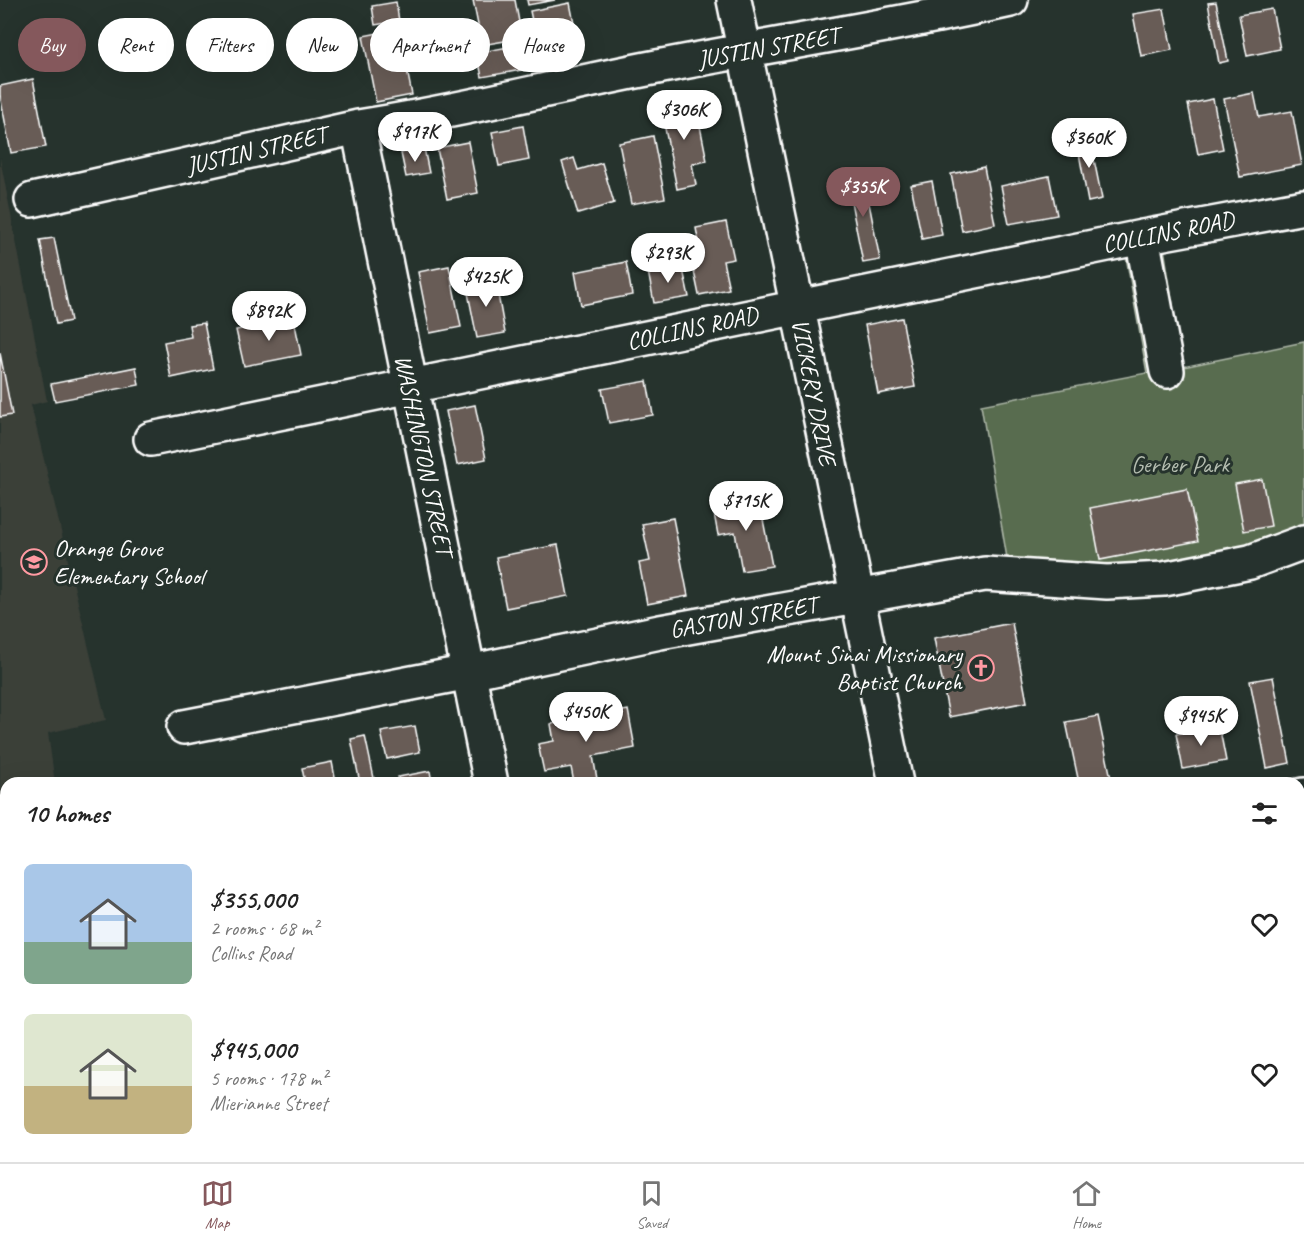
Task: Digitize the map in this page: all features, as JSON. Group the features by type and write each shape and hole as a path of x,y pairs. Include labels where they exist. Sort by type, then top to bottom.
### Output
{"street":[{"name":"VICKERY DRIVE","path":"734,0 895,777"},
{"name":"JUSTIN STREET","path":"32,200 358,127 411,119 657,67 926,19 1011,0"},
{"name":"WASHINGTON STREET","path":"358,127 490,777"},
{"name":"COLLINS ROAD","path":"151,439 797,306 1304,207"},
{"path":"1142,237 1167,371"},
{"name":"GASTON STREET","path":"184,727 469,672 660,632 985,574 1107,582 1164,579 1250,562 1304,542"}],"shaded area":[{"name":"Orange Grove Elementary School","path":"0,158 47,401 31,405 106,720 48,733 54,777 0,777"}],"green space":[{"name":"Gerber Park","path":"1164,248 1183,367 1304,342 1304,525 1251,546 1163,566 1104,570 1007,558 981,405 1147,373 1126,257"}],"building":[{"path":"473,0 515,0 518,18 502,18 502,42 490,44 490,18 477,18"},
{"path":"527,0 555,0 528,5"},
{"path":"396,2 399,18 374,18 372,6"},
{"path":"1216,2 1228,61 1219,63 1208,3"},
{"path":"570,3 573,18 531,18 530,11"},
{"path":"1164,9 1172,50 1141,56 1133,14"},
{"path":"1272,9 1280,49 1247,56 1239,15"},
{"path":"370,35 370,72 363,36"},
{"path":"502,48 502,72 510,72 482,77 481,72 490,72 490,50"},
{"path":"370,72 407,72 412,95 376,102"},
{"path":"33,79 46,147 11,153 0,86"},
{"path":"1254,93 1259,117 1292,111 1302,165 1240,177 1224,99"},
{"path":"1213,99 1223,149 1198,154 1188,104"},
{"path":"695,101 707,161 692,164 696,185 677,189 661,108"},
{"path":"523,126 529,160 499,166 492,132"},
{"path":"1089,135 1102,199 1088,202 1076,137"},
{"path":"653,136 665,198 631,204 619,143"},
{"path":"468,142 478,193 447,199 437,148"},
{"path":"424,148 429,173 406,177 401,153"},
{"path":"574,158 578,170 602,163 614,203 578,214 562,162"},
{"path":"984,167 995,224 962,231 951,174"},
{"path":"863,172 880,260 863,263 846,176"},
{"path":"1049,176 1057,215 1009,224 1001,186"},
{"path":"932,181 942,235 922,239 911,185"},
{"path":"726,222 734,259 723,261 729,289 699,295 691,257 701,255 696,228"},
{"path":"54,238 71,321 56,324 40,240"},
{"path":"626,262 632,295 581,305 575,272"},
{"path":"682,265 689,297 654,303 648,271"},
{"path":"449,266 461,327 430,333 418,272"},
{"path":"495,278 505,333 477,338 466,283"},
{"path":"902,318 915,387 878,394 865,325"},
{"path":"294,319 301,355 244,366 236,330"},
{"path":"204,323 213,369 171,378 164,342 191,337 189,325"},
{"path":"0,353 12,415 0,417"},
{"path":"136,367 139,385 55,401 51,384"},
{"path":"647,381 653,415 609,423 602,389"},
{"path":"475,405 486,459 457,465 446,411"},
{"path":"1262,479 1271,526 1244,531 1235,484"},
{"path":"1187,489 1198,541 1100,560 1090,508"},
{"path":"759,499 772,566 742,571 735,532 718,535 713,508"},
{"path":"673,518 688,596 647,604 639,563 650,561 642,524"},
{"path":"558,545 568,596 506,608 496,557"},
{"path":"1012,623 1027,702 949,717 934,638"},
{"path":"1273,677 1290,763 1267,768 1250,681"},
{"path":"628,710 635,748 593,756 597,777 573,777 571,767 544,772 538,744 554,741 551,724"},
{"path":"1098,716 1111,777 1078,777 1066,722"},
{"path":"1219,725 1226,761 1183,769 1176,734"},
{"path":"415,726 420,752 387,759 381,732"},
{"path":"365,736 374,777 359,777 351,739"},
{"path":"332,762 335,777 304,777 302,768"},
{"path":"430,771 431,777 398,777"}],"place":[{"name":"Orange Grove Elementary School","path":"34,562"},
{"name":"Mount Sinai Missionary Baptist Church","path":"981,668"}]}
